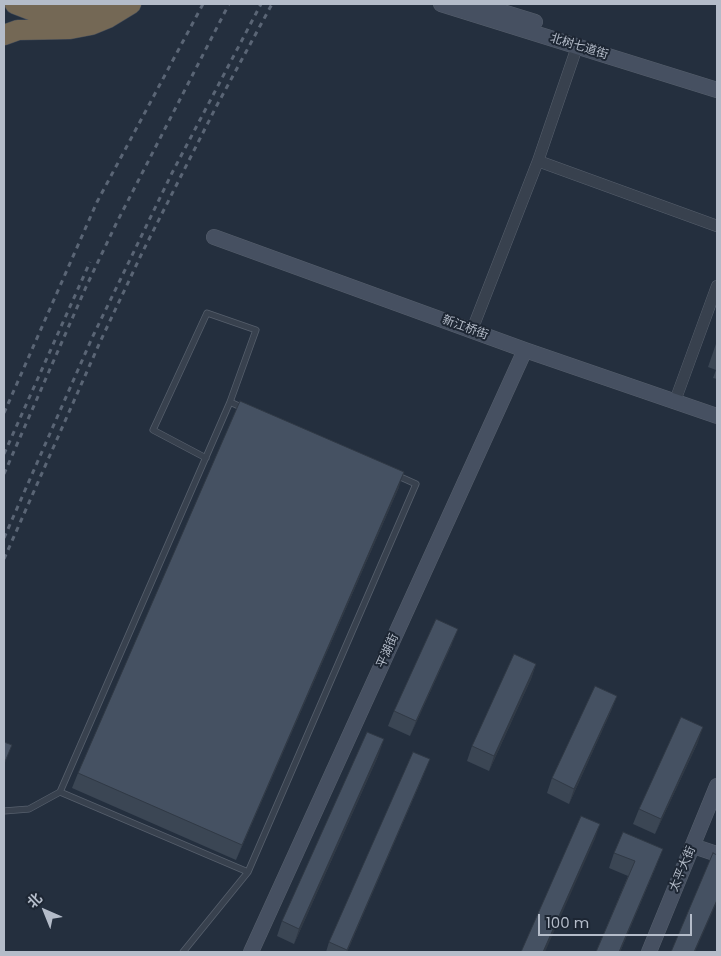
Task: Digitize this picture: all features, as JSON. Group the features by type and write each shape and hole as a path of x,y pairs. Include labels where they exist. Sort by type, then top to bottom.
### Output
{"highway":[{"path":"15,4 33,11 62,14 80,12 104,4"},
{"path":"4,35 18,30 70,29 91,25 108,18 131,4"}],"street":[{"name":"北树七道街","path":"441,4 717,90"},
{"name":"北树七道街","path":"477,4 717,81"},
{"path":"472,330 538,161 577,47"},
{"path":"538,161 717,226"},
{"name":"新江桥街","path":"214,237 525,350 717,416"},
{"path":"675,400 717,286"},
{"name":"平湖街","path":"251,952 525,350"},
{"name":"太平大街","path":"649,952 717,786"},
{"path":"693,846 717,854"}],"lane":[{"path":"4,811 29,810 60,792 206,458 230,402 256,330 207,313 153,430 206,458"},
{"path":"230,402 248,410"},
{"path":"183,952 248,872 416,484 390,473"},
{"path":"60,792 248,872"}],"building":[{"path":"240,401 404,472 242,845 78,773"},
{"path":"436,619 458,629 416,721 394,711"},
{"path":"514,654 536,664 494,756 472,746"},
{"path":"595,686 617,696 574,789 552,778"},
{"path":"681,717 703,727 661,819 639,809"},
{"path":"367,732 384,739 299,929 282,921"},
{"path":"4,742 12,745 4,764"},
{"path":"413,752 430,759 347,950 329,942"},
{"path":"581,816 600,824 543,952 521,952"},
{"path":"623,832 663,849 619,952 596,952 635,861 614,853"},
{"path":"713,853 717,855 717,900 694,952 671,952"}],"railway":[{"path":"4,413 97,202 203,4"},
{"path":"4,474 86,287 116,224 229,4"},
{"path":"4,538 92,338 172,173 261,4"},
{"path":"4,559 100,342 143,251 216,107 272,4"},
{"path":"4,454 90,262"}]}
